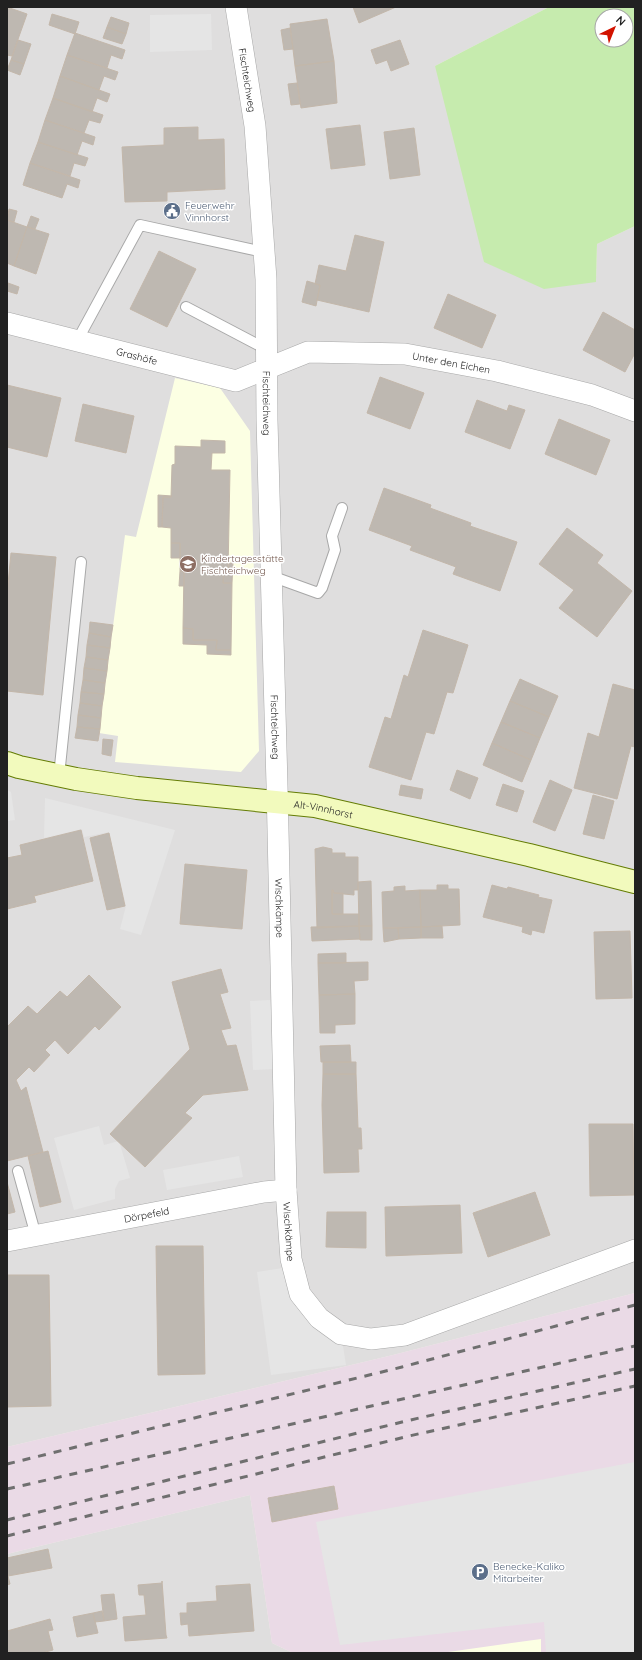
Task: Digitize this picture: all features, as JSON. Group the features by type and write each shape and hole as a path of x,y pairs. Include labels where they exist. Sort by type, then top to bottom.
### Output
{"street":[{"name":"Fischteichweg","path":"236,7 255,126 266,279 266,370 278,801"},
{"name":"Grashöfe","path":"7,323 236,381 266,370"},
{"name":"Unter den Eichen","path":"266,370 308,352 405,354 505,373 592,395 635,411"},
{"name":"Alt-Vinnhorst","path":"7,763 59,776 137,788 278,801 315,806 529,854 635,882"},
{"name":"Wischkämpe","path":"278,801 286,1190 291,1259 300,1294 319,1318 341,1334 371,1339 405,1334 635,1250"},
{"name":"Dörpefeld","path":"7,1242 264,1192 286,1190"}],"lane":[{"path":"77,341 140,225 264,252"},
{"path":"186,307 266,349"},
{"path":"271,576 318,593 322,588 335,550 332,536 342,508"},
{"path":"59,776 81,562"},
{"path":"18,1172 36,1236"}],"shaded area":[{"path":"7,7 549,7 435,66 596,282 597,244 635,226 635,1293 393,1355 7,1447"},
{"path":"211,14 212,50 150,52 150,15"},
{"name":"Kindertagesstätte Fischteichweg","path":"175,378 220,388 250,431 259,751 241,772 115,762 118,736 99,733 125,535 136,537"},
{"path":"7,790 11,792 15,820 7,821"},
{"path":"45,798 175,830 141,935 120,929 126,906 109,832 84,837 82,829 44,838"},
{"path":"270,1000 274,1069 253,1070 250,1001"},
{"path":"99,1126 104,1145 119,1141 130,1178 119,1181 115,1189 115,1199 74,1210 54,1138"},
{"path":"239,1156 243,1177 167,1190 163,1170"},
{"path":"283,1268 301,1312 322,1334 343,1346 346,1365 271,1375 257,1272"},
{"path":"635,1293 635,1653 293,1653 272,1643 250,1495 7,1554 7,1447 393,1355"},
{"name":"Benecke-Kaliko Mitarbeiter","path":"635,1462 635,1653 546,1653 544,1622 340,1645 316,1522"},
{"path":"250,1495 272,1643 293,1653 7,1653 7,1554"},
{"path":"541,1639 541,1653 441,1653"}],"green space":[{"path":"549,7 635,7 635,226 597,244 596,282 544,289 484,262 435,66"}],"building":[{"path":"7,7 27,14 12,56 7,55"},
{"path":"353,7 396,7 359,23"},
{"path":"52,14 79,22 75,34 49,25"},
{"path":"111,17 129,23 126,34 107,27"},
{"path":"327,19 334,61 295,66 290,24"},
{"path":"107,27 126,34 122,44 103,38"},
{"path":"290,28 293,49 284,50 281,30"},
{"path":"75,33 125,50 122,59 111,55 107,68 67,55"},
{"path":"18,40 31,44 24,64 11,60"},
{"path":"400,40 409,64 391,71 387,60 376,64 371,50"},
{"path":"67,55 118,72 115,80 104,76 99,90 60,76"},
{"path":"11,60 24,64 20,75 7,70"},
{"path":"334,61 337,103 301,108 295,66"},
{"path":"60,76 110,94 107,102 97,98 92,112 53,98"},
{"path":"297,83 300,104 291,105 288,84"},
{"path":"53,98 103,115 100,123 89,120 84,133 45,120"},
{"path":"45,120 95,137 93,145 82,141 77,155 38,142"},
{"path":"360,125 365,165 331,169 326,129"},
{"path":"198,127 198,140 224,139 225,189 167,192 167,201 125,202 122,147 164,145 164,128"},
{"path":"414,128 420,175 390,179 384,132"},
{"path":"38,142 88,158 85,166 74,163 70,176 30,163"},
{"path":"30,163 80,180 78,188 67,184 62,198 23,185"},
{"path":"9,209 17,211 14,222 7,220"},
{"path":"31,216 39,219 35,229 27,227"},
{"path":"7,220 27,227 14,266 7,263"},
{"path":"27,227 49,234 36,274 14,266"},
{"path":"355,235 384,242 369,312 317,300 320,285 315,284 319,265 346,271"},
{"path":"159,251 196,269 167,327 130,309"},
{"path":"307,281 320,285 316,306 302,302"},
{"path":"8,283 19,287 17,294 7,291"},
{"path":"448,294 496,315 482,348 434,328"},
{"path":"603,312 635,330 635,353 625,372 583,350"},
{"path":"380,377 424,393 410,429 367,413"},
{"path":"7,385 61,398 47,457 7,447"},
{"path":"477,400 507,411 509,405 525,410 510,449 465,432"},
{"path":"83,404 134,416 126,453 75,441"},
{"path":"559,419 610,440 596,475 545,454"},
{"path":"201,440 225,441 225,453 212,453 211,470 230,470 228,573 224,573 223,583 232,583 231,650 216,650 217,640 193,640 193,629 183,628 184,571 180,571 180,543 171,543 171,528 162,527 163,497 171,497 172,465 175,464 175,446 201,447"},
{"path":"384,488 431,505 430,508 471,523 470,526 517,542 500,591 453,574 456,567 410,550 412,546 369,530"},
{"path":"158,495 172,496 163,497 162,527 158,527"},
{"path":"567,528 603,555 597,563 632,591 597,637 559,608 574,590 539,564"},
{"path":"171,543 180,543 180,558 171,558"},
{"path":"11,553 56,557 43,695 7,691 7,594"},
{"path":"229,563 233,563 232,583 223,583 224,573 228,573"},
{"path":"180,571 184,571 184,586 179,586"},
{"path":"90,622 113,625 111,637 89,633"},
{"path":"183,628 193,629 193,640 217,640 216,650 231,650 231,655 207,654 207,645 183,644"},
{"path":"423,630 468,645 453,693 447,692 434,734 426,732 411,780 369,767 385,717 391,719 404,675 408,677"},
{"path":"89,633 111,637 110,648 87,645"},
{"path":"87,645 110,648 108,660 86,657"},
{"path":"86,657 108,660 107,671 84,668"},
{"path":"84,668 107,671 105,683 83,680"},
{"path":"520,679 558,696 549,717 510,701"},
{"path":"83,680 105,683 104,694 81,692"},
{"path":"613,684 635,690 635,747 631,746 617,799 574,788 588,733 599,737"},
{"path":"81,692 104,694 102,706 80,703"},
{"path":"510,701 549,717 540,738 501,722"},
{"path":"80,703 102,706 101,718 78,715"},
{"path":"78,715 101,718 100,729 77,727"},
{"path":"501,722 540,738 531,760 492,743"},
{"path":"77,727 100,729 98,741 75,738"},
{"path":"103,739 113,740 111,756 102,754"},
{"path":"492,743 531,760 522,782 483,765"},
{"path":"457,770 478,778 470,799 450,790"},
{"path":"550,780 572,790 555,831 533,822"},
{"path":"503,784 524,791 517,812 496,805"},
{"path":"401,785 423,789 421,799 399,795"},
{"path":"593,795 614,801 604,839 583,834"},
{"path":"81,830 93,881 34,896 36,902 7,909 7,858 22,855 20,845"},
{"path":"109,833 125,906 107,910 90,838"},
{"path":"323,847 332,849 332,853 345,853 345,857 358,857 358,890 354,890 354,895 334,893 332,890 332,914 359,914 359,926 317,928 315,849"},
{"path":"185,864 247,870 242,929 180,924"},
{"path":"371,881 372,926 359,926 358,882"},
{"path":"437,885 448,885 448,889 459,889 460,925 421,927 420,890 437,890"},
{"path":"492,885 507,889 508,887 552,900 544,933 532,930 531,935 522,932 523,927 483,917"},
{"path":"405,886 405,891 420,890 421,927 383,928 382,892 394,891 394,887"},
{"path":"332,890 334,893 343,893 343,914 332,914"},
{"path":"359,926 360,939 312,941 311,927"},
{"path":"359,926 372,926 372,940 360,940"},
{"path":"442,926 443,938 421,938 421,927"},
{"path":"421,927 421,938 399,939 398,928"},
{"path":"383,928 398,928 399,939 384,942"},
{"path":"630,931 632,998 596,999 594,932"},
{"path":"346,953 346,963 318,963 318,954"},
{"path":"368,962 368,980 354,981 355,994 319,995 318,963"},
{"path":"221,969 228,992 220,994 231,1028 221,1030 227,1046 236,1045 248,1090 203,1095 185,1113 192,1118 145,1167 110,1134 190,1049 172,982"},
{"path":"89,975 121,1007 99,1030 95,1026 68,1054 55,1040 45,1050 50,1055 34,1072 29,1067 16,1080 21,1091 26,1087 43,1152 7,1161 7,1027 28,1006 37,1014 60,991 67,997"},
{"path":"355,994 355,1024 335,1025 335,1033 320,1033 319,995"},
{"path":"350,1045 351,1062 321,1062 320,1046"},
{"path":"323,1062 356,1062 356,1074 323,1074"},
{"path":"323,1074 356,1074 358,1128 361,1128 362,1149 358,1149 359,1172 324,1173 322,1105"},
{"path":"589,1124 633,1124 634,1195 590,1196"},
{"path":"48,1151 61,1202 40,1207 28,1156"},
{"path":"7,1182 15,1212 7,1214"},
{"path":"535,1192 550,1235 488,1257 473,1213"},
{"path":"460,1205 462,1253 386,1256 385,1207"},
{"path":"327,1212 366,1212 366,1248 326,1247"},
{"path":"156,1246 203,1246 205,1374 158,1375"},
{"path":"7,1275 49,1275 51,1406 7,1407"},
{"path":"334,1486 338,1509 272,1522 268,1498"},
{"path":"48,1549 52,1568 8,1576 10,1584 7,1585 7,1558"},
{"path":"162,1581 167,1638 125,1641 123,1617 146,1615 144,1595 139,1595 138,1585 162,1583"},
{"path":"250,1584 254,1631 189,1636 188,1624 181,1625 180,1613 187,1613 187,1603 217,1601 216,1586"},
{"path":"114,1594 117,1619 104,1621 101,1595"},
{"path":"102,1611 104,1621 95,1622 93,1613"},
{"path":"93,1613 98,1633 77,1637 73,1617"},
{"path":"50,1619 53,1630 48,1631 53,1650 42,1653 7,1653 7,1631"}],"railway":[{"path":"7,1464 402,1367 635,1305"},
{"path":"7,1489 635,1346"},
{"path":"7,1520 406,1421 635,1369"},
{"path":"7,1536 409,1436 635,1386"}],"place":[{"name":"Feuerwehr Vinnhorst","path":"172,211"},
{"name":"Kindertagesstätte Fischteichweg","path":"188,564"},
{"name":"Benecke-Kaliko Mitarbeiter","path":"480,1572"}]}
